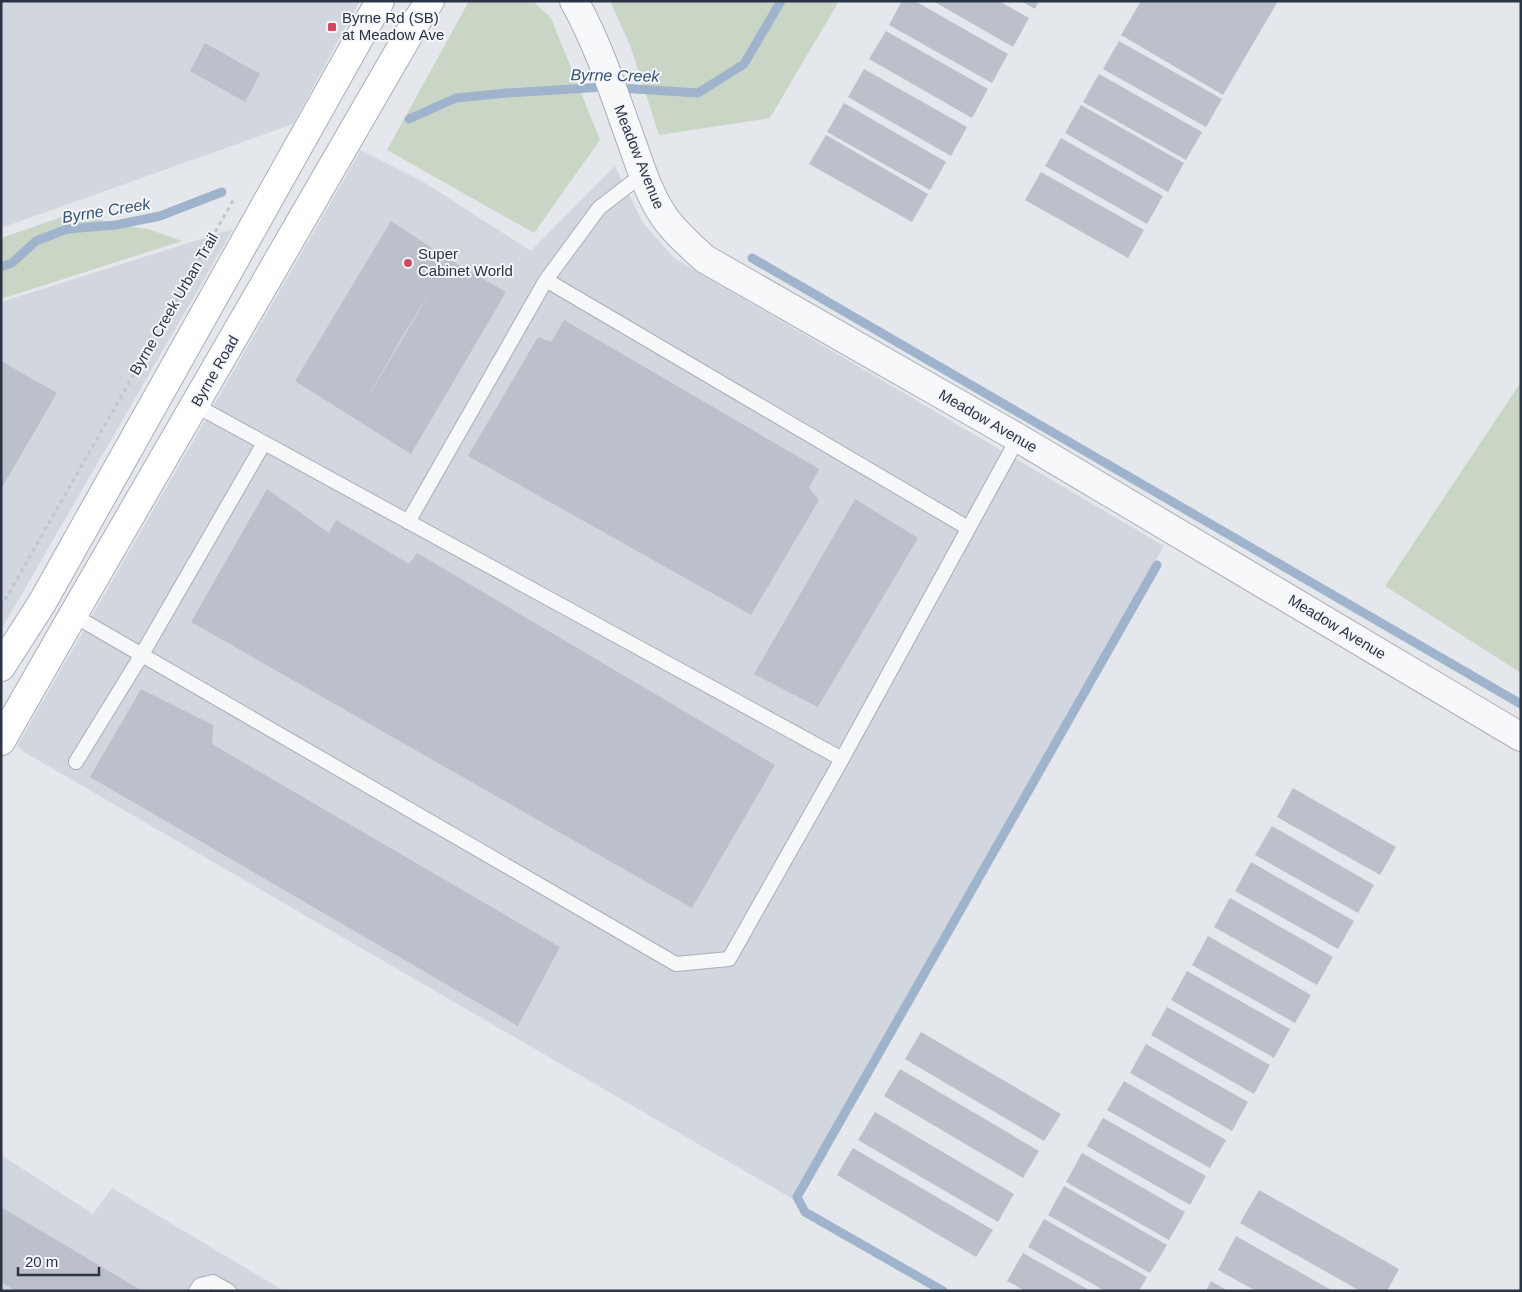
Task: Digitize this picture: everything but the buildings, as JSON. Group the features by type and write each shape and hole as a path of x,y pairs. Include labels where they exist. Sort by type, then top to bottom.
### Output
{"main road":[{"path":"1,667 42,603 380,1"},
{"name":"Byrne Road","path":"1,741 72,615 416,22 430,1"}],"street":[{"name":"Meadow Avenue","path":"574,1 600,55 652,196 663,216 705,259 1018,438 1521,737"}],"lane":[{"path":"408,522 546,280 599,208 643,174"},
{"path":"546,280 968,528"},
{"path":"195,405 842,759"},
{"path":"72,615 676,964 730,959 1018,438"},
{"path":"76,762 141,656 264,443"},
{"path":"196,1291 200,1285 213,1282 229,1291"}],"path":[{"name":"Byrne Creek Urban Trail","path":"1,607 239,191"}],"shaded area":[{"path":"1,1 360,1 293,124 1,228"},
{"path":"361,150 425,183 531,251 615,166 643,223 674,258 1164,546 793,1199 24,752 17,746"},
{"path":"233,229 5,623 1,630 1,302"},
{"path":"1,1155 93,1214 112,1188 284,1291 1,1291"}],"green space":[{"path":"469,1 533,1 551,18 600,140 534,233 387,150"},
{"path":"610,1 839,1 770,118 659,135 630,45"},
{"path":"76,212 116,225 148,229 182,241 1,299 1,238"},
{"path":"1521,382 1521,673 1385,586"}],"waterway":[{"name":"Byrne Creek","path":"409,119 456,98 507,93 604,87 698,93 744,64 781,1"},
{"name":"Byrne Creek","path":"1,267 12,263 36,241 67,229 116,225 160,216 222,192"},
{"path":"752,258 1521,704"},
{"path":"943,1291 805,1212 797,1197 1157,565"}],"place":[{"name":"Byrne Rd (SB) at Meadow Ave","path":"332,27"},
{"name":"Super Cabinet World","path":"408,263"}]}
